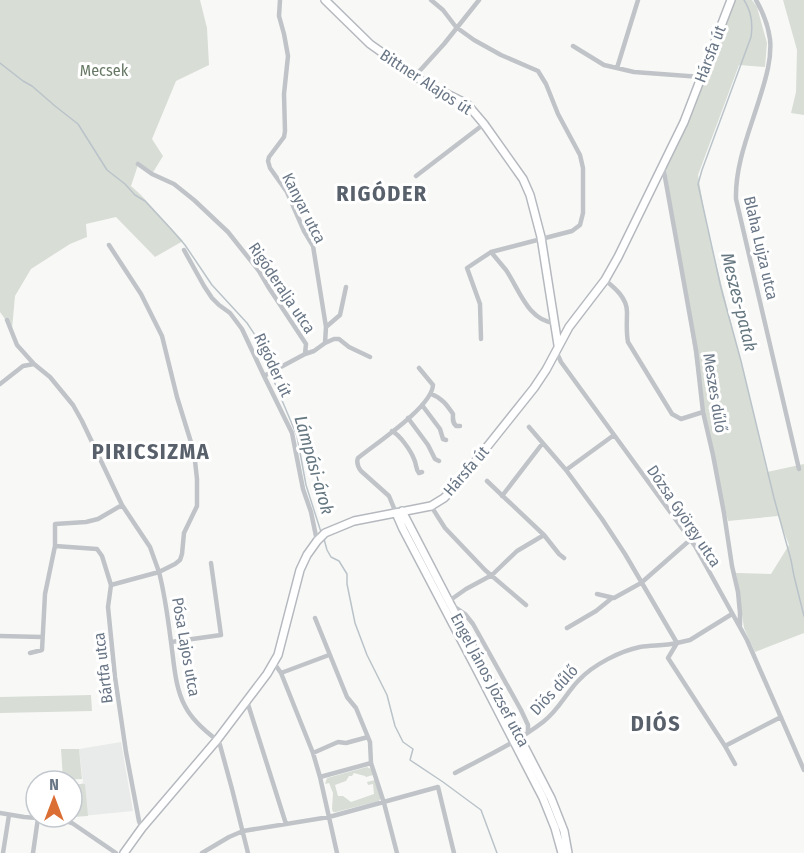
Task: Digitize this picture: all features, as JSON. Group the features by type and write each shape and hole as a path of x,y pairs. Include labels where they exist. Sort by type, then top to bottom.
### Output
{"street":[{"name":"Kanyar utca","path":"280,0 279,16 285,34 288,56 284,94 285,131 284,137 268,161 270,168 287,192 313,246 326,327 325,343"},
{"name":"Bittner Alajos út","path":"325,0 370,44 431,86 467,104 523,179 542,237 557,349"},
{"path":"431,0 443,10 456,27 474,40 501,56 538,71 580,155 584,168 584,213 580,225 572,231 491,252 467,268 480,304 481,339"},
{"path":"415,76 479,0"},
{"path":"617,68 638,0"},
{"name":"Hársfa út","path":"321,538 337,527 354,521 431,506 444,498 534,388 569,327 605,280 618,257 684,122 731,0"},
{"name":"Blaha Lujza utca","path":"756,0 768,26 770,61 741,160 736,184 736,199 799,469"},
{"path":"573,46 604,65 634,72 701,76"},
{"path":"416,176 484,124"},
{"name":"Meszes dűlő","path":"663,163 696,350 703,412 738,592 740,627"},
{"name":"Rigóderalja utca","path":"138,164 152,174 174,184 228,232 259,270 306,344 305,354 268,373"},
{"path":"109,245 141,294 162,336 194,452 197,479 197,506 184,534 180,560 159,572 111,585"},
{"name":"Rigóder út","path":"184,250 212,298 230,313 242,329 268,373 292,433 303,489 321,538"},
{"path":"491,252 534,313 546,321 555,322"},
{"path":"605,280 615,288 627,305 626,335 628,342 672,414 681,419 703,412"},
{"path":"326,327 340,315 346,287"},
{"name":"Pósa Lajos utca","path":"7,320 17,345 34,364 50,377 72,405 122,505 150,548 164,588 181,698 193,719 217,740"},
{"path":"305,354 334,339 339,339 349,347 370,357"},
{"name":"Dózsa György utca","path":"557,349 561,362 690,540 740,627 804,770"},
{"path":"0,384 23,366 34,364"},
{"path":"399,512 389,496 361,471 357,462 358,458 408,418 431,394 432,386 419,368"},
{"path":"431,394 444,401 453,414 454,424 460,426"},
{"path":"422,405 440,429 442,439 446,440"},
{"path":"408,418 428,445 431,454 439,461"},
{"path":"529,428 566,470 613,536 676,644 668,658 735,764"},
{"path":"392,432 397,434 414,459 417,471 422,472"},
{"path":"566,470 614,435"},
{"path":"502,496 542,444"},
{"path":"486,481 544,535 564,558"},
{"path":"30,653 42,650 45,594 55,546 55,524 98,519 122,505"},
{"path":"431,506 445,528 526,605"},
{"name":"Engel János József utca","path":"399,512 450,603 517,739 551,818 562,853"},
{"name":"Engel János József utca","path":"399,512 403,529 551,798 564,831 568,853"},
{"path":"528,732 528,725 521,710 473,624 465,614 450,603 466,589 492,575 517,551 544,535"},
{"path":"124,853 142,828 217,740 274,663 300,570 307,555 321,538"},
{"path":"567,628 641,583 690,540"},
{"name":"Bártfa utca","path":"55,546 97,549 102,556 111,585 108,607 117,688 126,752 142,828"},
{"path":"171,642 221,635 211,563"},
{"path":"597,594 613,598"},
{"name":"Diós dűlő","path":"455,773 517,739 544,721 559,707 577,681 595,667 613,657 639,648 690,640 732,614"},
{"path":"315,618 347,697 356,708 370,742 371,763 397,853"},
{"path":"0,636 42,637"},
{"path":"281,674 329,655"},
{"path":"274,663 281,674 313,753 337,853"},
{"path":"247,700 286,824"},
{"path":"725,746 782,717"},
{"path":"313,753 338,742 346,743 368,737"},
{"path":"217,740 248,853"},
{"path":"320,777 371,763"},
{"path":"202,853 243,831 329,817 438,787 454,853"},
{"path":"0,813 24,817"},
{"path":"3,853 9,815"},
{"path":"33,853 36,829"},
{"path":"81,829 116,853"}],"shaded area":[{"path":"121,742 133,811 84,816 84,769 81,769 79,749"}],"green space":[{"name":"Mecsek","path":"0,0 200,0 207,28 209,65 176,81 152,139 163,156 152,174 138,165 131,186 183,241 155,257 116,217 86,224 87,237 70,244 31,269 15,296 12,329 0,312"},
{"path":"734,0 752,0 757,7 767,43 765,67 739,65 698,175 707,227 767,472 804,464 804,633 755,652 744,628 736,573 771,574 789,545 778,516 728,521 703,412 665,163"},
{"path":"783,0 804,0 804,115 791,113 796,92 797,50"},
{"path":"91,695 92,711 0,713 0,697"},
{"path":"61,749 79,749 81,769 62,769"},
{"path":"367,767 371,769 373,775 366,777 354,773 346,781 335,785 338,796 343,796 351,802 374,794 373,784 368,785 367,782 375,780 381,798 379,801 333,812 333,793 329,783 325,784 327,778"},
{"path":"84,784 85,784 88,816 84,816"}],"waterway":[{"name":"Meszes-patak","path":"744,0 751,18 751,37 698,184 721,288 804,616"},
{"name":"Lámpási-árok","path":"0,63 78,124 107,170 145,201 171,229 185,245 212,285 271,352 269,370"},
{"name":"Lámpási-árok","path":"271,374 297,436 306,485 321,532"},
{"name":"Lámpási-árok","path":"324,539 331,557 339,561 347,574 355,623 367,655 387,695 395,726 403,742 413,749 410,760 481,810 497,853"}],"district":[{"name":"RIGÓDER","path":"382,193"},
{"name":"PIRICSIZMA","path":"151,451"},
{"name":"DIÓS","path":"656,723"}]}
